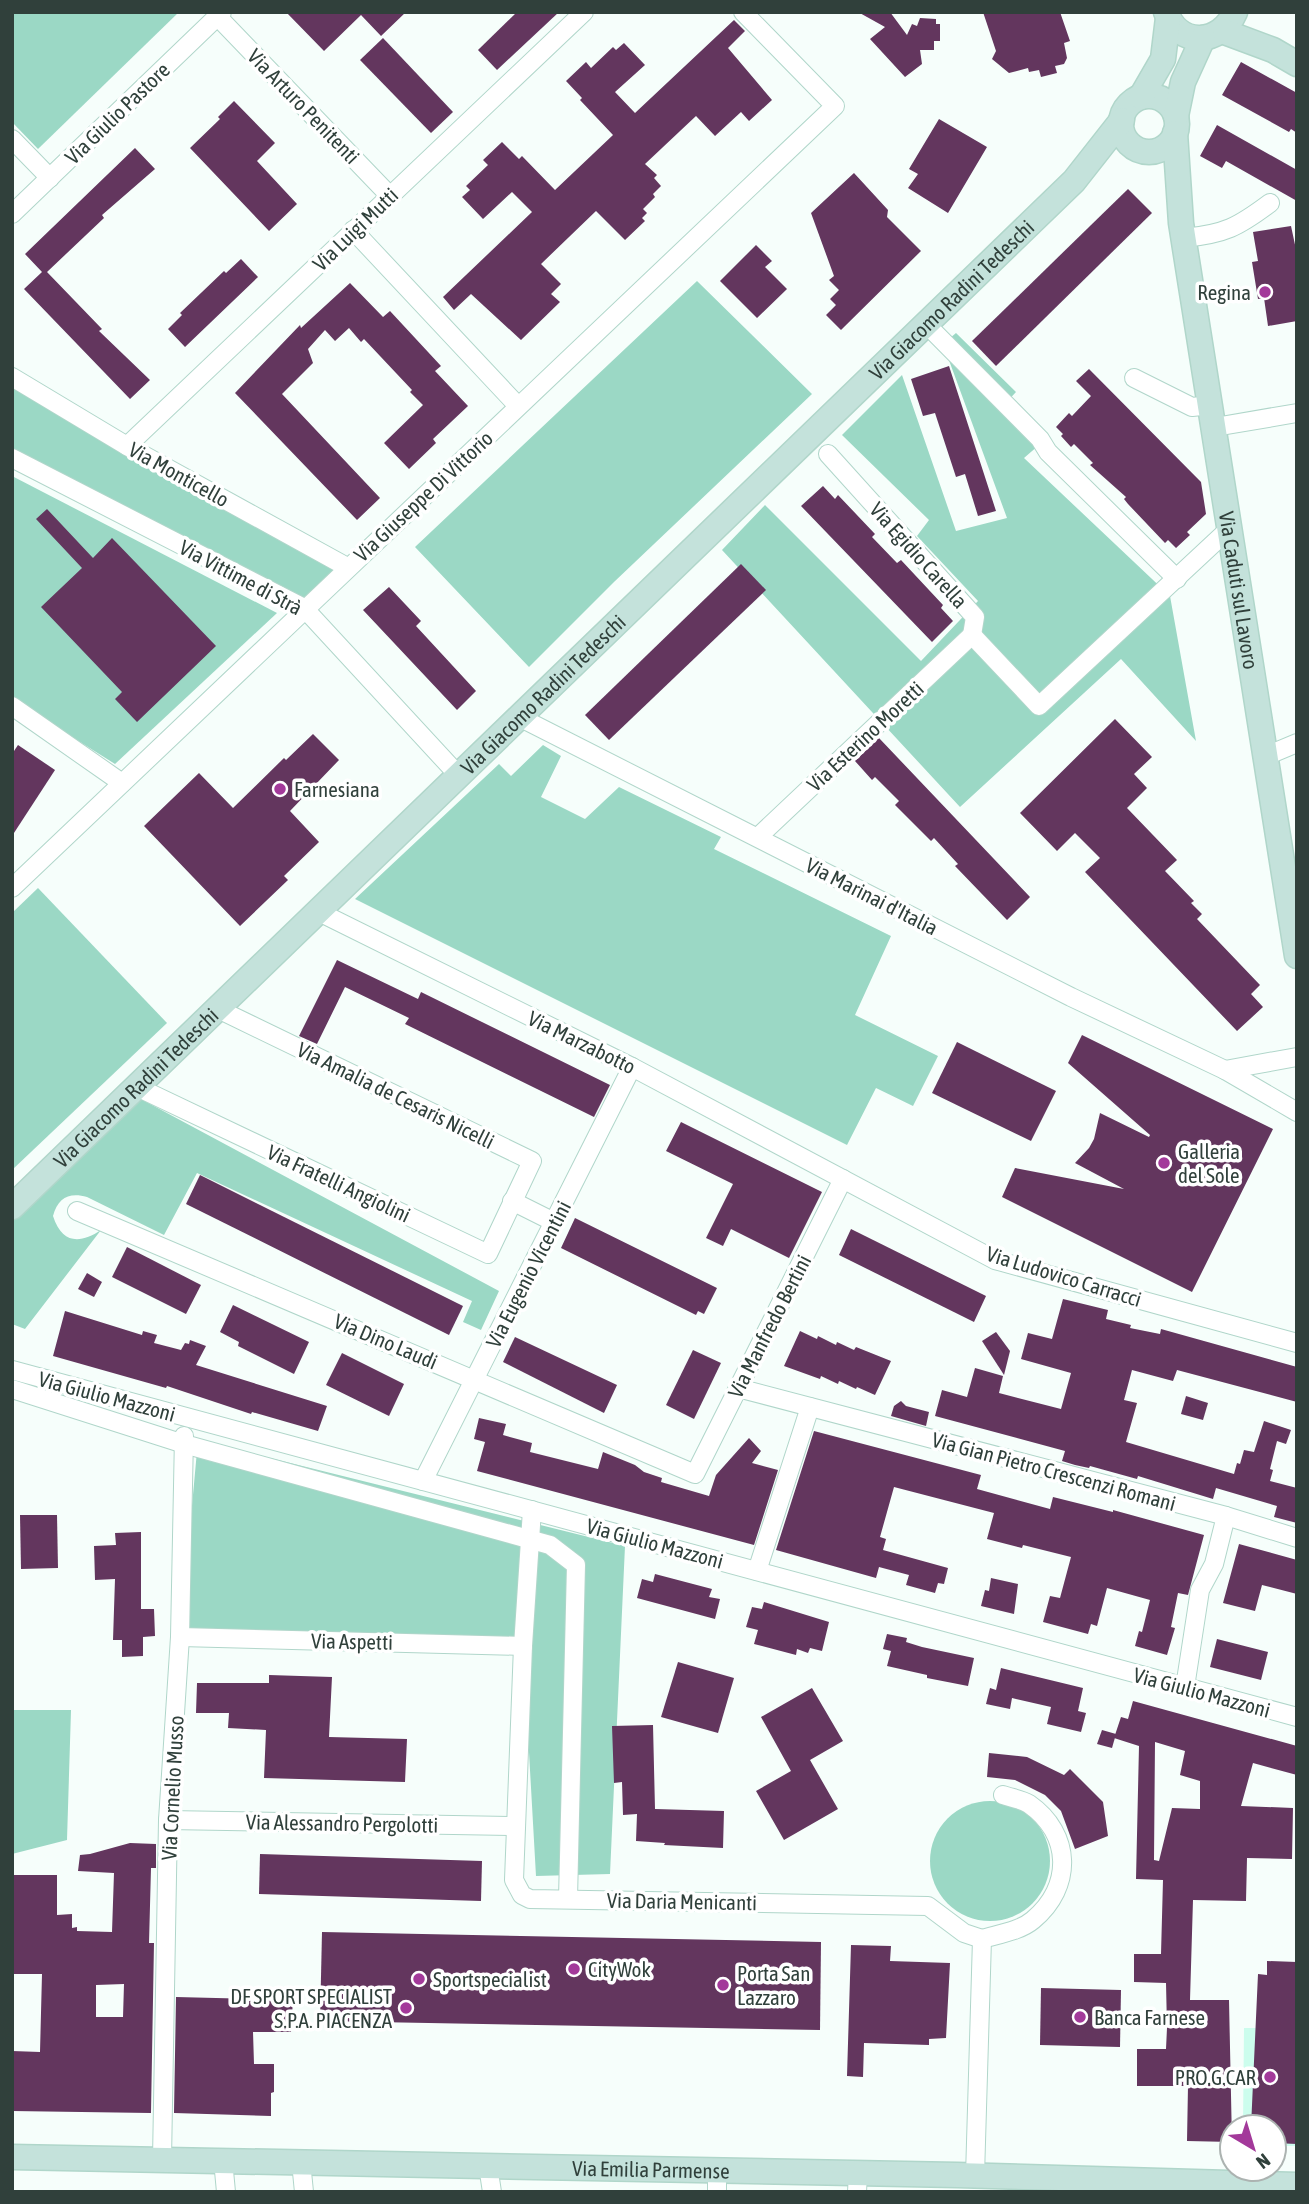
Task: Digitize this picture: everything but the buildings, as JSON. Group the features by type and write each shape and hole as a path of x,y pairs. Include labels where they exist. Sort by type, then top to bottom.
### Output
{"main road":[{"path":"1167,15 1183,34 1224,23 1297,64"},
{"path":"1140,97 1155,96 1173,109 1176,125 1164,147 1143,151 1125,138 1122,120 1128,106 1140,97 1163,59 1167,15"},
{"name":"Via Caduti sul Lavoro","path":"1224,23 1183,82 1176,125 1183,230 1297,956"},
{"name":"Via Giacomo Radini Tedeschi","path":"12,1207 1074,181 1122,120"},
{"name":"Via Caduti sul Lavoro","path":"1143,151 1166,173 1183,230"},
{"name":"Via Giacomo Radini Tedeschi","path":"1074,181 1121,156 1143,151"},
{"name":"Via Emilia Parmense","path":"12,2157 488,2166 717,2181 1294,2187"}],"street":[{"name":"Via Luigi Mutti","path":"127,446 583,12"},
{"name":"Via Giuseppe Di Vittorio","path":"12,888 835,106 743,12"},
{"name":"Via Arturo Penitenti","path":"220,15 390,195"},
{"name":"Via Giulio Pastore","path":"12,214 220,15"},
{"path":"12,139 50,178"},
{"path":"1183,230 1219,232 1241,225 1270,203"},
{"path":"353,230 518,406"},
{"path":"926,323 1041,439 1048,452 1177,579"},
{"name":"Via Monticello","path":"12,377 127,446 347,567"},
{"path":"1134,378 1213,416 1297,413"},
{"name":"Via Egidio Carella","path":"828,454 975,617 972,635 1039,706 1229,529"},
{"name":"Via Vittime di Strà","path":"12,458 304,608 460,776"},
{"name":"Via Esterino Moretti","path":"758,837 972,635"},
{"path":"12,706 121,783"},
{"name":"Via Marinai d'Italia","path":"521,718 1072,998 1225,1070 1297,1112"},
{"path":"1266,756 1297,743"},
{"name":"Via Marzabotto","path":"319,912 632,1067 843,1179"},
{"name":"Via Amalia de Cesaris Nicelli","path":"218,1009 532,1161 512,1201"},
{"path":"1225,1070 1297,1057"},
{"name":"Via Eugenio Vicentini","path":"423,1481 632,1067"},
{"name":"Via Fratelli Angiolini","path":"137,1087 488,1254 512,1201"},
{"name":"Via Ludovico Carracci","path":"843,1179 995,1260 1297,1343"},
{"name":"Via Manfredo Bertini","path":"695,1474 843,1179"},
{"path":"512,1201 554,1222"},
{"name":"Via Dino Laudi","path":"77,1211 695,1474"},
{"name":"Via Giulio Mazzoni","path":"12,1370 1297,1717"},
{"name":"Via Gian Pietro Crescenzi Romani","path":"738,1388 1226,1516 1297,1538"},
{"path":"12,1389 184,1444 550,1545 576,1566 568,1899"},
{"path":"757,1571 810,1407"},
{"name":"Via Cornelio Musso","path":"162,2160 168,1820 180,1637 185,1416"},
{"name":"Via Daria Menicanti","path":"532,1510 523,1646 516,1826 516,1887 522,1895 530,1899 928,1906 964,1933 982,1939"},
{"path":"1185,1687 1200,1590 1214,1564 1226,1516"},
{"name":"Via Aspetti","path":"180,1637 523,1646"},
{"path":"985,2182 982,1939 1031,1922 1048,1906 1060,1885 1063,1861 1058,1837 1045,1817 1026,1802 1003,1795"},
{"name":"Via Alessandro Pergolotti","path":"168,1820 516,1826"},
{"path":"223,2160 226,2192"},
{"path":"301,2162 303,2192"},
{"path":"488,2166 492,2192"}],"shaded area":[{"path":"12,12 179,12 38,149 12,122"},
{"path":"697,281 812,394 614,582 529,667 415,547"},
{"path":"956,333 1016,392 1002,407 1039,445 1024,458 1170,596 1196,741 1121,659 960,807 722,550 765,505 921,661 978,601 917,536 929,520 842,435 902,375 956,531 1007,518 943,344"},
{"path":"12,382 334,569 304,599 12,449"},
{"path":"12,476 277,613 115,764 12,699"},
{"path":"543,745 561,756 541,797 585,819 619,787 721,837 714,849 891,936 855,1015 938,1056 913,1106 876,1088 847,1145 355,899 499,764 511,776"},
{"path":"38,888 167,1023 12,1170 12,913"},
{"path":"139,1098 499,1291 481,1330 463,1322 472,1301 197,1173 164,1235 87,1197 75,1195 61,1201 53,1216 61,1232 72,1239 79,1239 101,1230 25,1329 12,1324 12,1222"},
{"path":"198,1440 625,1546 610,1874 536,1876 523,1646 180,1637"},
{"path":"12,1710 71,1710 67,1840 12,1854"},
{"path":"990,1801 1013,1805 1033,1818 1046,1838 1050,1861 1046,1884 1033,1904 1013,1917 990,1921 967,1917 947,1904 934,1884 930,1861 934,1838 947,1818 967,1805"},
{"name":"PRO.G.CAR","path":"1244,2028 1297,2028 1297,2146 1288,2146 1288,2113 1243,2113"}],"place":[{"name":"Regina","path":"1265,292"},
{"name":"Farnesiana","path":"280,789"},
{"name":"Galleria del Sole","path":"1164,1163"},
{"name":"CityWok","path":"574,1969"},
{"name":"Sportspecialist","path":"419,1979"},
{"name":"Porta San Lazzaro","path":"723,1985"},
{"name":"DF SPORT SPECIALIST S.P.A. PIACENZA","path":"406,2008"},
{"name":"Banca Farnese","path":"1080,2017"},
{"name":"PRO.G.CAR","path":"1270,2077"}]}
